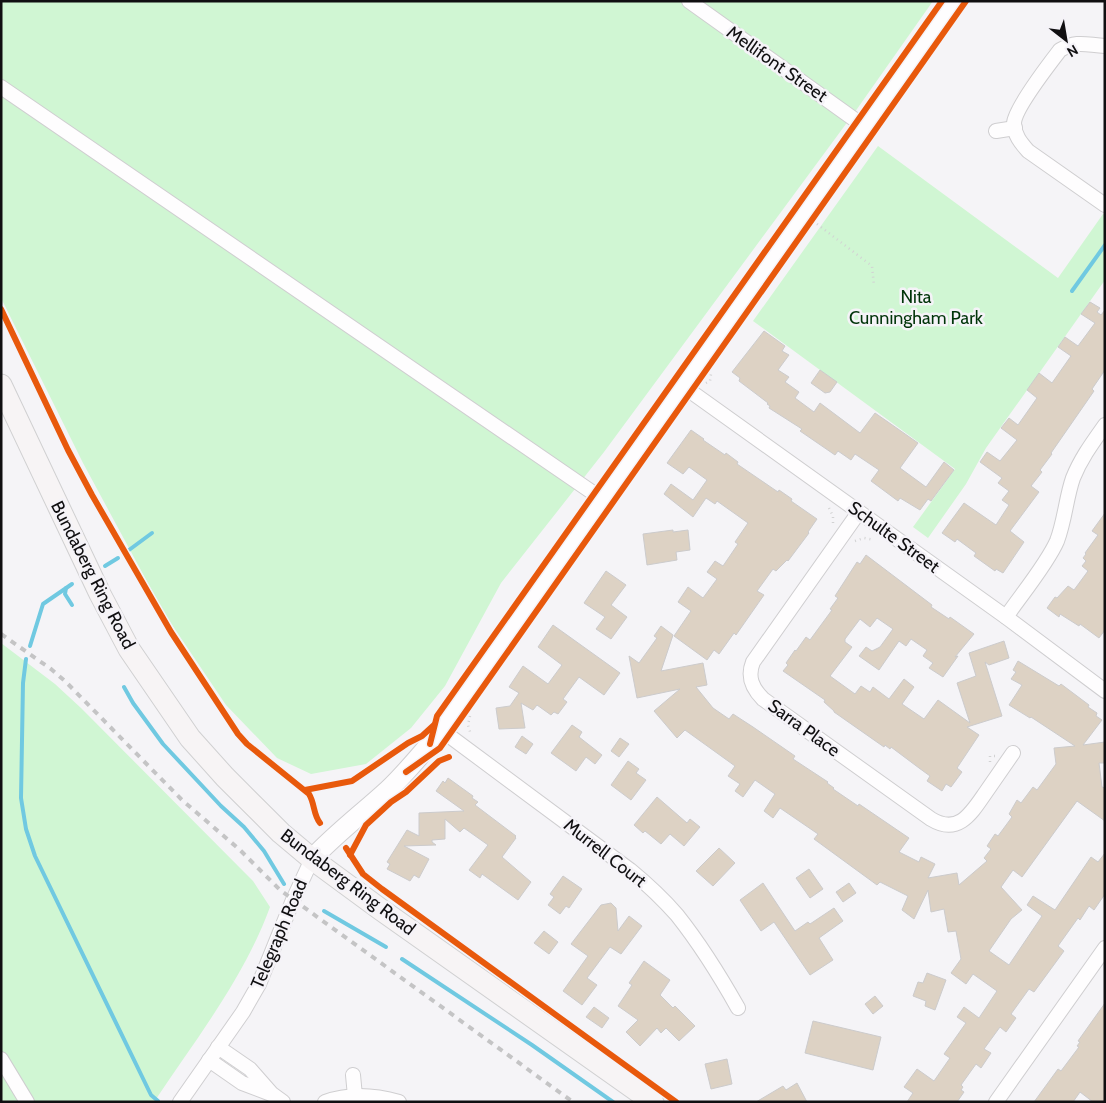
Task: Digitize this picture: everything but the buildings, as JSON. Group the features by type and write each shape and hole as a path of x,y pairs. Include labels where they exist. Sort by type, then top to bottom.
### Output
{"main road":[{"name":"Bundaberg Ring Road","path":"1,385 100,594 129,649 190,738 225,777 281,833 312,859 653,1102"}],"street":[{"name":"Mellifont Street","path":"689,1 865,127"},
{"name":"Telegraph Road","path":"180,1102 243,1012 258,984 312,859 323,846 406,772 444,732 602,499 687,389 865,127 954,1"},
{"path":"1105,46 1078,42 1060,50 1020,107 1016,115 1015,128 1018,139 1028,151 1105,205"},
{"path":"1,87 602,499"},
{"path":"996,130 1015,128"},
{"name":"Schulte Street","path":"687,389 1105,690"},
{"path":"1006,617 1056,543 1074,477 1086,451 1104,428"},
{"name":"Sarra Place","path":"859,512 756,657 747,680 763,699 931,819 952,829 972,812 1012,754"},
{"name":"Murrell Court","path":"444,732 630,870 656,892 676,914 715,968 738,1008"},
{"path":"996,1102 1105,948"},
{"path":"218,1047 250,1069 278,1098"},
{"path":"1,1059 27,1102"},
{"path":"209,1060 242,1083 278,1098"},
{"path":"353,1074 355,1096"},
{"path":"324,1102 341,1097 365,1095 383,1097 399,1102"}],"path":[{"path":"807,226 815,221 872,266 874,286"},
{"path":"687,389 707,369"},
{"path":"853,543 864,538 876,542"},
{"path":"444,732 465,711"},
{"path":"988,768 990,756 1012,754"}],"green space":[{"path":"1,1 933,1 857,109 604,452 501,583 445,686 411,728 366,764 311,774 277,758 226,705 164,613 83,463 1,298"},
{"name":"Nita Cunningham Park","path":"878,146 1058,278 1103,214 1105,215 1105,280 986,448 966,484 928,538 913,527 955,469 753,321"},
{"path":"1,643 55,684 81,708 253,881 270,907 247,959 233,983 154,1102 1,1102"}],"waterway":[{"path":"1072,291 1105,245"},
{"path":"129,550 152,533"},
{"path":"105,566 118,558"},
{"path":"30,646 43,604 72,584"},
{"path":"66,588 65,594 72,605"},
{"path":"26,659 23,683 21,798 26,829 35,856 151,1095 158,1101"},
{"path":"124,687 133,703 163,744 221,806 244,827 264,851 284,884"},
{"path":"324,911 386,947"},
{"path":"402,959 532,1045 613,1102"}],"railway":[{"path":"1,634 51,669 66,682 182,800 240,850 280,890 573,1102"}],"cycle path":[{"path":"430,744 437,716 942,1"},
{"path":"406,772 440,748 966,1"},
{"path":"1,309 68,450 171,632 238,734 247,744 309,794 320,823"},
{"path":"305,790 352,781 408,743 422,736 434,725"},
{"path":"350,855 366,825 391,802 406,792 439,761 449,757"},
{"path":"346,848 363,874 382,889 676,1102"}]}
